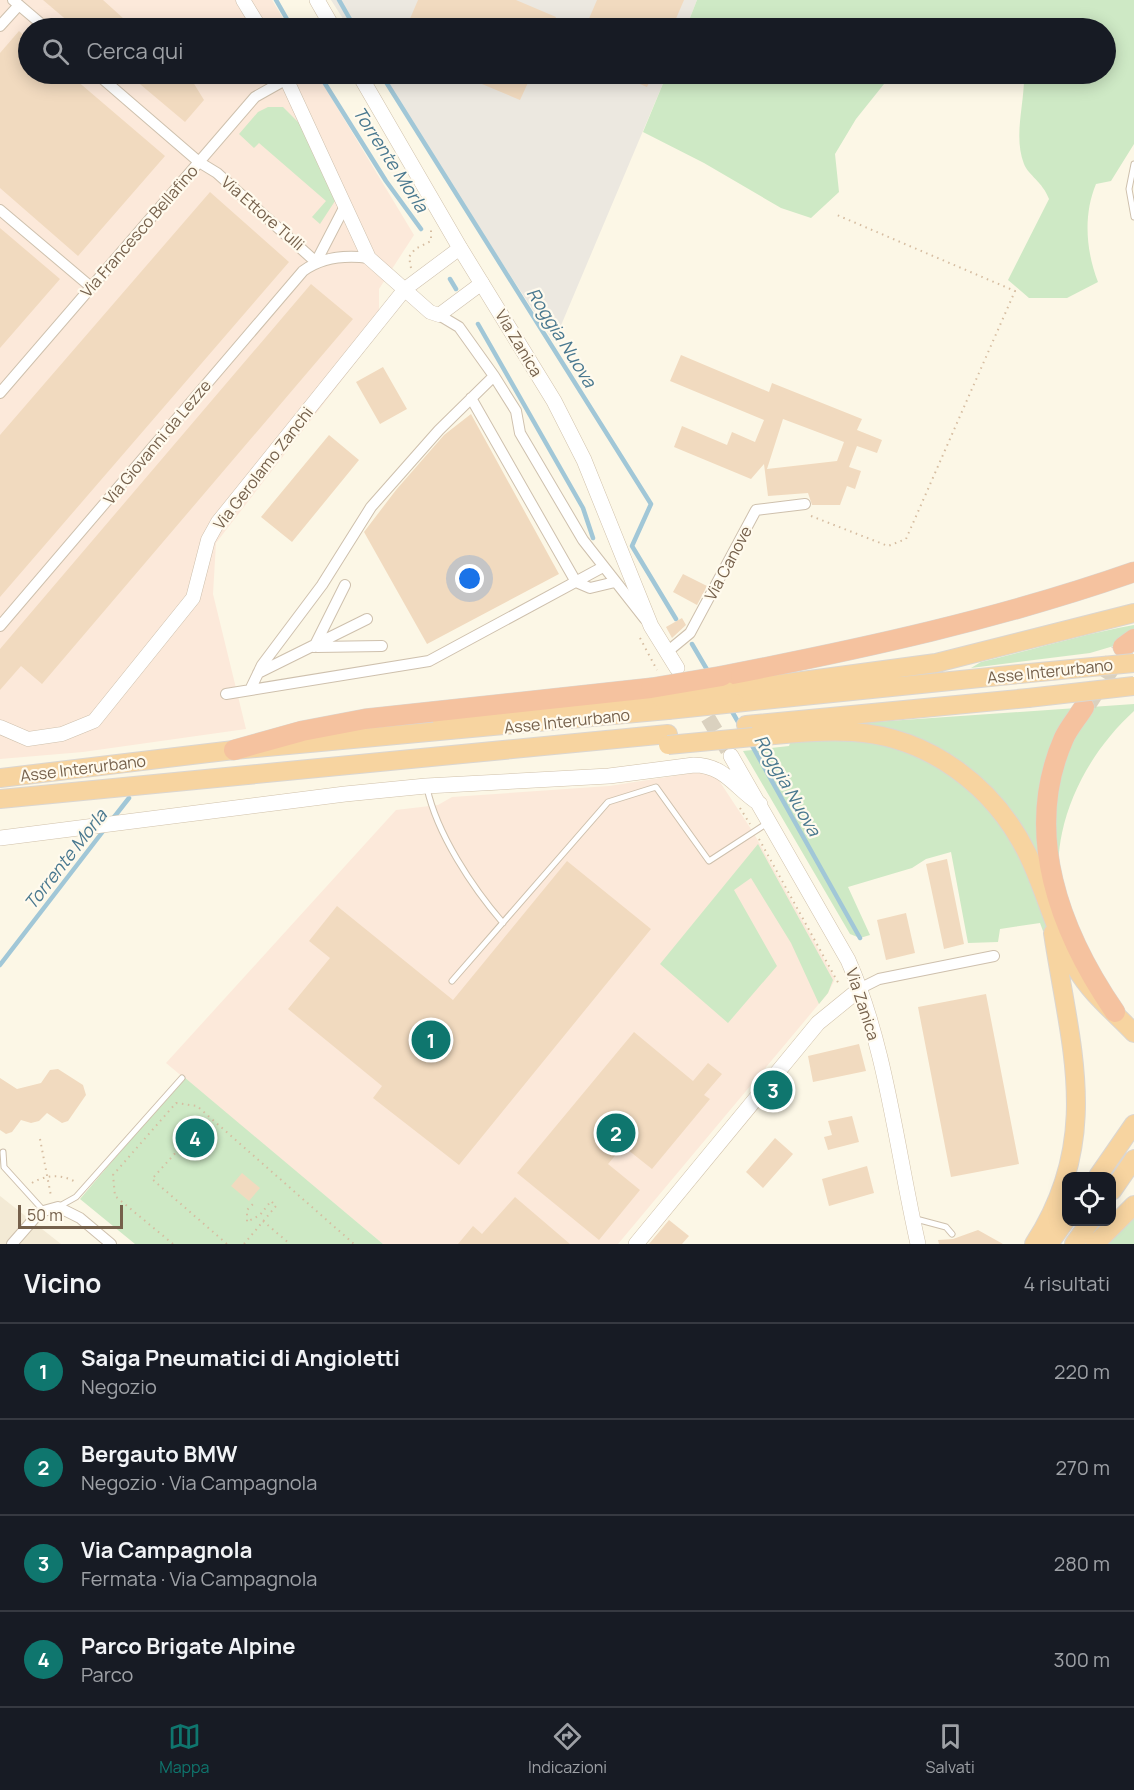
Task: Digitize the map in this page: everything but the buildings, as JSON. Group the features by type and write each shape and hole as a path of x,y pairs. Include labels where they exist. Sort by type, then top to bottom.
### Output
{"highway":[{"path":"728,690 872,646 971,621 1134,572"},
{"path":"882,671 1134,604"},
{"path":"234,750 302,731 365,719 660,699 882,671 990,651 1134,613"},
{"name":"Asse Interurbano","path":"0,778 234,750 352,739 423,723 728,690 1019,674 1130,650"},
{"name":"Asse Interurbano","path":"0,799 605,740 668,739 749,731 1134,686"},
{"path":"1084,707 1065,736 1052,774 1045,836 1048,866 1069,933 1115,1012"},
{"path":"749,731 834,731 873,735 912,746 950,765 985,791 1014,828 1041,883 1049,909 1075,1057 1078,1107 1072,1155 1062,1189 1046,1226 1034,1244"},
{"path":"0,805 45,794"},
{"path":"1049,909 1076,968 1091,990 1134,1033"},
{"path":"1101,1172 1134,1124"},
{"path":"1116,1185 1134,1159"},
{"path":"1095,1244 1134,1205"},
{"path":"1048,1244 1062,1225"},
{"path":"1074,1244 1087,1226"}],"main road":[{"path":"317,0 327,18"},
{"name":"Via Zanica","path":"366,84 460,248 574,438 651,626 677,668"},
{"name":"Via Zanica","path":"731,756 848,960 861,988 877,1049 918,1244"},
{"path":"0,838 135,819 426,786 609,776 705,765 722,771 746,795 760,804"},
{"path":"636,1244 818,1023 861,988"}],"street":[{"path":"243,0 254,18"},
{"path":"0,26 16,2 34,18"},
{"name":"Via Ettore Tulli","path":"109,84 198,162 217,173 316,262"},
{"name":"Via Francesco Bellafino","path":"0,393 255,96 274,84"},
{"path":"290,84 369,258 430,312 439,315 482,283"},
{"name":"Via Giovanni da Lezze","path":"0,626 303,271 316,262 345,206"},
{"path":"0,210 91,287"},
{"name":"Via Gerolamo Zanchi","path":"0,727 28,739 62,734 94,721 193,598 198,570 218,522 405,289 460,248"},
{"path":"316,262 354,256 369,258"},
{"name":"Via Zanica","path":"439,315 459,327 494,376 516,411 520,433 583,540 651,626"},
{"path":"249,690 258,673 322,585 371,507 457,411 494,376"},
{"path":"471,398 576,582 590,588 615,582"},
{"name":"Via Canove","path":"667,651 690,633 756,510 805,504"},
{"path":"226,694 429,661 603,567"},
{"path":"314,647 345,585"},
{"path":"258,673 367,619"},
{"path":"314,647 382,646"},
{"path":"861,988 879,979 994,956"},
{"path":"12,1244 52,1208 74,1214 111,1244"}],"lane":[{"path":"1134,164 1129,189 1134,217"},
{"path":"426,786 432,813 482,898 503,923"},
{"path":"452,981 608,802 656,787 709,861 770,822"},
{"path":"3,1152 4,1167 24,1188 52,1208 76,1197 182,1078"},
{"path":"912,1218 946,1227 952,1234"}],"path":[{"path":"805,504 813,518 888,546 906,539 1015,291 837,216"},
{"path":"419,247 431,240"},
{"path":"173,1244 115,1197 113,1175 176,1103 198,1106 354,1244"},
{"path":"40,1139 52,1208"},
{"path":"187,1140 152,1179 227,1244"},
{"path":"24,1188 47,1178 69,1178 85,1187"},
{"path":"244,1244 276,1206 271,1201 260,1215 247,1222 247,1210 253,1204"},
{"path":"263,1221 290,1244"}],"shaded area":[{"path":"0,0 272,0 283,18 18,18 18,84 323,84 414,235 379,289 379,332 216,543 213,594 246,729 83,752 0,759"},
{"path":"331,0 697,0 690,18 343,18"},
{"path":"385,84 663,84 554,342"},
{"path":"712,770 753,832 835,979 828,993 618,1244 383,1244 166,1063 396,810 438,805 452,797 609,786"},
{"path":"0,1196 61,1244 0,1244"}],"green space":[{"path":"697,0 1134,0 1134,144 1111,181 1096,184 1089,208 1089,246 1098,282 1067,298 1029,298 1008,280 1049,199 1026,168 1021,153 1019,131 1024,84 1116,84 1116,18 690,18"},
{"path":"663,84 884,84 856,119 835,154 839,192 811,218 781,208 704,163 643,132"},
{"path":"268,107 283,107 301,125 335,201 320,224 312,217 326,201 259,143 254,148 239,134 258,112"},
{"path":"1134,625 1134,640 1090,653 971,668 981,662"},
{"path":"1134,704 1134,711 1098,751 1080,782 1061,840 1056,889 1018,825 894,732 860,723"},
{"path":"872,739 941,770 967,788 989,808 1007,832 1022,860 1036,892 1048,930 1043,931 1040,923 1000,929 998,942 968,943 951,852 926,859 912,868 848,887 870,935 860,938 850,934 743,751 789,746 791,740"},
{"path":"758,844 833,980 828,993 819,1004 791,943 751,878 734,890 777,966 728,1023 660,964"},
{"path":"184,1077 383,1244 135,1244 80,1199"},
{"path":"1134,1218 1134,1244 1105,1244"}],"waterway":[{"name":"Torrente Morla","path":"276,0 286,18"},
{"name":"Roggia Nuova","path":"339,0 349,18"},
{"name":"Torrente Morla","path":"325,84 386,181 421,229"},
{"name":"Roggia Nuova","path":"387,84 651,504 632,546 676,619"},
{"name":"Torrente Morla","path":"450,279 456,289"},
{"path":"478,324 583,508 593,538"},
{"name":"Roggia Nuova","path":"692,644 709,673"},
{"name":"Roggia Nuova","path":"730,708 741,727"},
{"name":"Roggia Nuova","path":"750,742 860,938"},
{"name":"Torrente Morla","path":"111,821 129,798"},
{"name":"Torrente Morla","path":"0,965 104,830"}],"tunnel":[{"path":"1087,703 1120,652"},
{"path":"696,698 731,756"}],"place":[{"name":"Saiga Pneumatici di Angioletti","path":"431,1040"},
{"name":"Via Campagnola","path":"773,1090"},
{"name":"Bergauto BMW","path":"616,1133"},
{"name":"Parco Brigate Alpine","path":"195,1138"}]}
